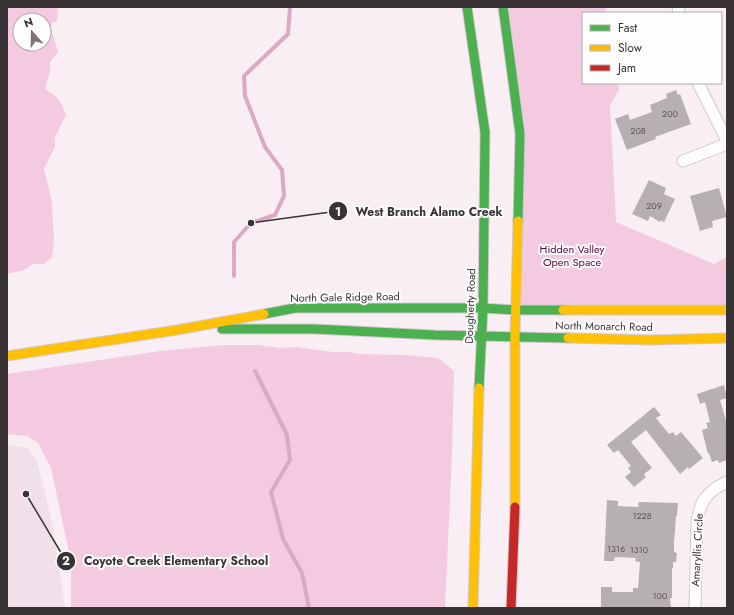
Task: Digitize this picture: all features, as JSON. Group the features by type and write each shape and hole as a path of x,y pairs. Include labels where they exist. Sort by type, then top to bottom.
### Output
{"street":[{"name":"Dougherty Road","path":"467,7 485,132 483,308 473,608"},
{"path":"503,7 520,134 515,336 514,516 511,608"},
{"path":"683,161 727,142 698,84"},
{"name":"North Gale Ridge Road","path":"7,356 177,330 295,308 483,308 516,310"},
{"name":"North Monarch Road","path":"516,310 727,310"},
{"name":"North Gale Ridge Road","path":"177,330 315,329 481,336"},
{"name":"North Monarch Road","path":"481,336 651,340 727,338"},
{"name":"Amaryllis Circle","path":"695,608 697,522 699,509 703,500 716,487 727,482"}],"shaded area":[{"path":"7,445 28,448 37,461 53,527 65,608 7,608"}],"green space":[{"path":"7,7 58,7 57,21 52,23 52,12 12,12 12,52 52,52 52,32 58,52 50,62 50,71 45,89 53,94 58,100 66,115 55,137 55,146 44,169 52,202 54,241 52,257 44,264 33,264 24,270 7,274"},
{"name":"Hidden Valley Open Space","path":"503,7 605,7 606,12 582,12 582,84 618,84 619,90 610,105 616,222 714,264 727,257 727,310 516,310 520,134"},
{"path":"224,345 257,345 280,348 296,347 333,352 438,358 454,371 445,608 71,608 71,562 51,468 38,443 27,436 7,434 7,374 160,351"}],"building":[{"path":"676,90 678,95 680,94 691,124 655,137 656,139 627,150 615,119 628,114 630,120 652,112 650,105 667,98 666,94"},
{"path":"649,180 666,188 664,194 675,199 664,222 661,220 660,222 650,216 648,221 632,214"},
{"path":"719,188 727,217 712,221 713,227 700,231 690,196"},
{"path":"724,385 727,398 720,400 727,424 727,460 719,463 718,460 712,462 709,453 708,454 702,430 708,428 706,423 710,422 705,402 700,404 697,394"},
{"path":"654,407 661,415 656,418 669,434 673,432 676,436 681,432 703,458 680,474 646,430 631,442 652,468 644,474 646,477 634,487 625,477 631,472 628,468 631,466 618,450 614,453 607,445"},
{"path":"607,500 618,501 618,506 638,507 639,502 678,503 674,543 674,552 677,553 676,562 673,562 672,568 672,598 670,598 671,608 601,608 601,587 612,587 612,592 633,592 633,588 638,588 640,562 635,561 636,558 615,557 614,561 604,561"}],"waterway":[{"path":"234,276 234,242 251,223 275,215 284,196 282,170 265,147 245,96 244,76 288,34 290,7"},
{"path":"255,371 287,435 290,460 271,492 283,539 302,573 309,608"}],"traffic: fast":[{"path":"467,7 485,132 483,308 479,388"},
{"path":"503,7 520,134 518,221"},
{"path":"264,314 295,308 483,308 563,310"},
{"path":"222,329 315,329 435,335 568,338"}],"traffic: slow":[{"path":"515,507 515,336 518,221"},
{"path":"563,310 727,310"},
{"path":"7,356 177,330 264,314"},
{"path":"568,338 651,340 727,338"},
{"path":"473,608 479,388"}],"traffic: jam":[{"path":"511,608 515,507"}],"place":[{"name":"West Branch Alamo Creek","path":"251,223"},
{"name":"Coyote Creek Elementary School","path":"26,494"}]}
